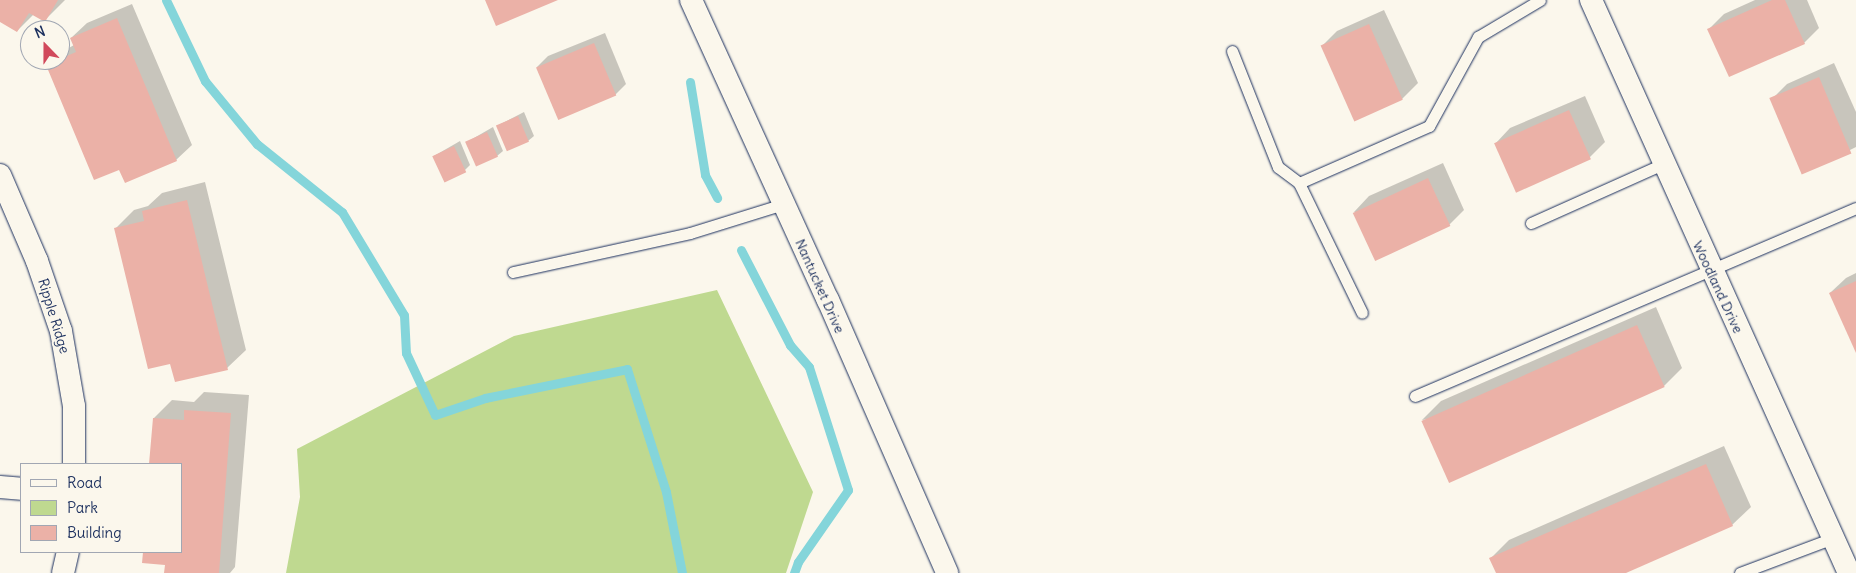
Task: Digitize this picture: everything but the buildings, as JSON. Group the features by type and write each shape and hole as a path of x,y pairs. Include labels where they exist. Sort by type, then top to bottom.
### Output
{"street":[{"name":"Nantucket Drive","path":"691,0 947,573"},
{"name":"Woodland Drive","path":"1591,0 1710,270 1849,573"},
{"name":"Ripple Ridge","path":"0,175 37,260 61,331 74,406 74,463"},
{"path":"0,487 20,489"},
{"path":"63,573 68,553"}],"lane":[{"path":"1299,182 1429,126 1478,38 1540,0"},
{"path":"1232,51 1278,167 1299,182 1362,313"},
{"path":"1531,223 1663,164"},
{"path":"512,272 690,233 783,204"},
{"path":"1416,396 1856,208"},
{"path":"1740,573 1833,538"}],"green space":[{"path":"717,290 813,492 786,573 286,573 300,497 297,449 514,336"}],"waterway":[{"path":"166,0 205,81 257,144 342,212 404,315 406,353 435,415 485,398 627,369 666,492 682,573"},
{"path":"690,82 705,175 717,198"},
{"path":"741,250 790,345 809,367 848,490 798,562 794,573"}]}
